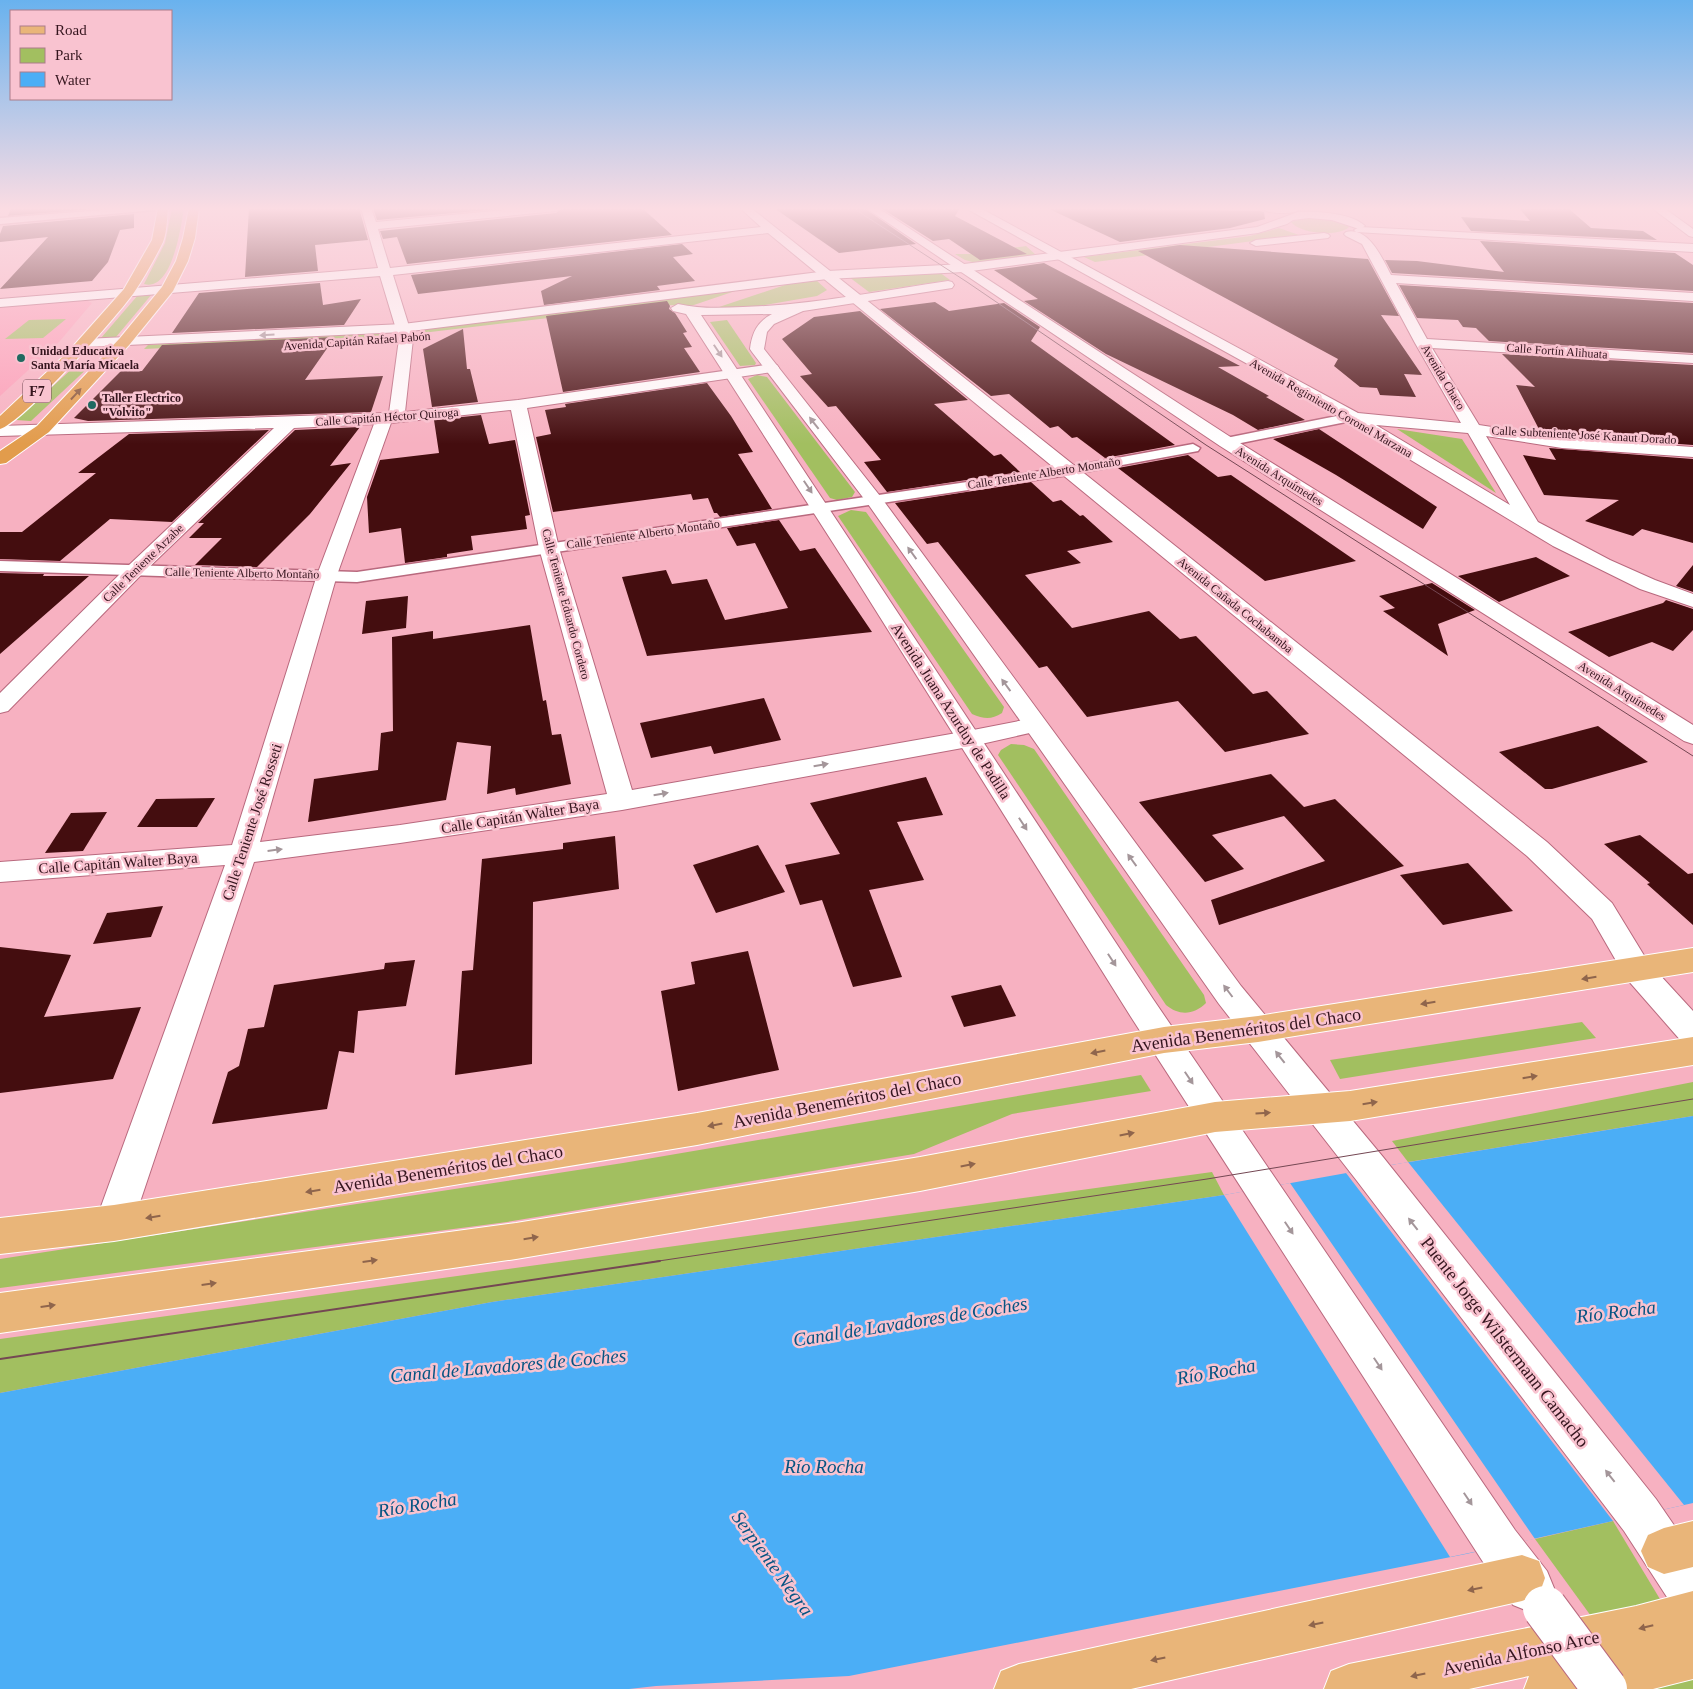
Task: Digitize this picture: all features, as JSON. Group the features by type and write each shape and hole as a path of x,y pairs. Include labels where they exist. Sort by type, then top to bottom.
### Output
{"highway":[{"name":"F7","path":"0,424 14,413 72,356 131,287"},
{"name":"F7","path":"0,460 43,429 125,341 168,288"}],"main road":[{"name":"Avenida Beneméritos del Chaco","path":"0,1236 114,1223 697,1129 1164,1040 1258,1029 1693,960"},
{"path":"0,1313 516,1241 920,1174 1215,1117 1350,1106 1693,1051"},
{"name":"Avenida Alfonso Arce","path":"1349,1689 1636,1630 1678,1566"},
{"path":"1018,1689 1522,1577"},
{"path":"1548,1689 1693,1655"}],"street":[{"path":"0,303 182,287"},
{"name":"Calle Teniente José Rosseti","path":"114,1223 243,854 328,575 390,419 405,334 390,287"},
{"name":"Avenida Capitán Rafael Pabón","path":"84,343 405,334 743,287"},
{"path":"691,311 764,287"},
{"name":"Avenida Cañada Cochabamba","path":"841,287 1536,849 1602,911 1637,970 1693,1033"},
{"name":"Avenida Capitán Rafael Pabón","path":"72,356 405,334 655,308 682,308 691,311 724,312 798,308 936,287"},
{"name":"Avenida Arquímedes","path":"1003,287 1226,442 1693,736"},
{"name":"Avenida Regimiento Coronel Marzana","path":"1114,287 1352,417 1532,528 1605,566 1693,601"},
{"name":"Avenida Chaco","path":"1392,287 1422,343 1532,528"},
{"path":"1521,287 1693,297"},
{"path":"798,308 772,318 761,327 758,335 757,349 874,500 1034,725 1225,987 1321,1109"},
{"name":"Avenida Juana Azurduy de Padilla","path":"691,311 822,508 968,739 1164,1040 1522,1577"},
{"name":"Calle Fortín Alihuata","path":"1422,343 1693,359"},
{"name":"Calle Capitán Héctor Quiroga","path":"0,431 390,419 518,405 772,368"},
{"name":"Calle Teniente Eduardo Cordero","path":"518,405 549,548 622,801"},
{"name":"Calle Subteniente José Kanaut Dorado","path":"1352,417 1474,429 1562,443 1693,452"},
{"name":"Calle Teniente Arzabe","path":"0,706 135,570 289,423"},
{"name":"Calle Subteniente José Kanaut Dorado","path":"1474,429 1554,432 1693,442"},
{"name":"Calle Capitán Walter Baya","path":"0,872 243,854 400,834 622,801 968,739 1034,725"},
{"name":"Puente Jorge Wilstermann Camacho","path":"1321,1109 1370,1169 1678,1566"},
{"path":"1522,1577 1604,1689"}],"lane":[{"path":"1226,442 1352,417"},
{"name":"Calle Teniente Alberto Montaño","path":"0,566 357,577 1068,471 1193,448"}],"shaded area":[{"name":"Unidad Educativa Santa María Micaela","path":"67,300 88,301 92,303 59,342 0,396 0,307"}],"green space":[{"path":"780,287 824,287 827,290 817,296 741,309 719,307"},
{"path":"862,287 904,287 869,292"},
{"path":"741,289 691,306 651,306 422,333 422,329"},
{"path":"152,294 116,337 101,338 138,295"},
{"path":"66,319 43,338 5,339 29,320"},
{"path":"727,320 756,363 755,365 740,366 710,322"},
{"path":"386,332 384,337 377,338 144,349 148,345"},
{"path":"92,364 31,421 16,420 76,365"},
{"path":"757,375 767,377 855,492 852,497 837,500 830,498 748,379"},
{"path":"1397,429 1462,439 1496,493"},
{"path":"851,510 866,512 1004,707 1002,713 987,718 972,714 838,516"},
{"path":"1011,744 1024,745 1034,749 1204,995 1206,1003 1197,1010 1186,1013 1171,1009 1166,1005 998,755 1001,750"},
{"path":"1582,1022 1596,1038 1340,1079 1330,1060"},
{"path":"1141,1075 1151,1091 1012,1114 914,1154 507,1222 0,1288 0,1259 623,1163"},
{"path":"1693,1082 1693,1116 1408,1162 1392,1141"},
{"path":"1212,1172 1224,1195 492,1302 0,1393 0,1339"},
{"path":"1613,1521 1693,1654 1693,1689 1644,1689 1535,1539"}],"water":[{"name":"Río Rocha","path":"1693,1116 1693,1503 1466,1554 849,1676 629,1689 0,1689 0,1393 492,1302 1224,1195 1391,1165"}],"pier":[{"path":"1408,1162 1684,1505 1613,1521 1346,1173"},
{"path":"1290,1183 1535,1539 1450,1557 1224,1195"}],"building":[{"path":"2,287 25,287 0,289"},
{"path":"274,287 321,287 323,305 361,299 344,325 172,333 199,293"},
{"path":"415,287 479,287 418,294"},
{"path":"550,287 658,287 660,290 544,305 541,291"},
{"path":"1020,287 1089,287 1240,366 1218,367 1269,396 1266,397 1305,420 1258,430 1233,415 1106,354 1024,301 1038,299"},
{"path":"1204,287 1383,287 1399,316 1381,315 1422,375 1404,374 1416,397 1380,395 1377,388 1360,387 1334,366 1338,359"},
{"path":"1400,287 1429,287 1693,303 1693,353 1489,341 1476,328 1463,327 1458,320 1417,318"},
{"path":"1623,287 1693,287 1693,291"},
{"path":"667,301 670,306 669,309 675,313 687,332 683,333 692,347 684,348 700,372 563,392 546,316"},
{"path":"935,302 949,311 1004,303 1040,327 1031,341 1175,445 1105,458 1077,437 1072,438 1058,426 1050,428 1009,394 991,396 880,309"},
{"path":"860,311 968,400 934,404 994,456 1001,454 1020,472 887,492 864,462 881,460 836,406 828,407 800,376 812,374 782,339 814,317"},
{"path":"463,329 467,369 470,369 478,402 432,407 423,349"},
{"path":"335,337 305,380 383,376 371,412 88,421 74,418 121,371 142,371 162,345"},
{"path":"1502,354 1693,365 1693,445 1541,433 1516,385 1535,387"},
{"path":"707,383 731,416 753,452 738,454 772,509 720,517 717,513 714,513 708,498 693,500 691,494 553,512 536,437 551,434 545,410 566,407 565,404"},
{"path":"481,415 489,444 515,440 530,515 525,516 527,529 471,536 473,550 447,554 447,557 405,563 401,528 369,533 367,497 380,460 439,453 434,420"},
{"path":"360,427 330,466 351,463 310,514 257,567 195,565 222,538 189,538 204,523 198,523 295,430"},
{"path":"1319,429 1437,507 1423,529 1336,475 1273,439"},
{"path":"269,430 172,522 110,519 60,561 0,559 0,532 22,532 96,473 78,473 129,434"},
{"path":"1549,448 1693,459 1693,543 1642,529 1633,536 1585,521 1619,500 1544,495 1523,455 1556,460"},
{"path":"1188,455 1218,477 1231,475 1356,561 1265,581 1118,468"},
{"path":"1031,482 1053,502 1061,500 1080,516 1083,515 1113,542 1067,551 1081,563 1025,575 1072,628 1149,611 1180,639 1196,636 1253,694 1267,691 1309,734 1225,752 1178,701 1087,717 1047,666 1039,668 938,542 927,544 895,503"},
{"path":"779,520 800,551 815,548 872,632 647,656 622,577 666,570 672,584 707,579 725,620 788,608 755,543 737,546 727,528"},
{"path":"1536,557 1570,576 1499,602 1458,576"},
{"path":"1693,565 1693,592 1676,586"},
{"path":"0,573 44,574 43,576 89,576 0,654"},
{"path":"1432,583 1475,610 1438,624 1448,656 1383,611 1395,608 1379,596"},
{"path":"408,596 406,628 362,634 366,601"},
{"path":"1666,600 1693,609 1693,630 1673,651 1652,642 1609,657 1568,632 1663,603"},
{"path":"530,625 543,701 546,700 552,735 561,734 571,784 516,795 515,788 487,794 491,746 457,742 446,800 308,822 314,779 378,770 381,733 393,731 392,637 433,631 433,639"},
{"path":"764,698 781,740 714,754 711,746 651,758 640,723"},
{"path":"1598,726 1648,762 1552,789 1545,789 1499,752"},
{"path":"1271,774 1304,807 1335,799 1404,866 1219,925 1211,900 1325,861 1284,816 1212,835 1244,869 1205,882 1139,802"},
{"path":"926,777 943,815 897,822 924,880 869,890 902,977 853,987 822,900 800,905 785,865 840,854 810,803"},
{"path":"215,798 197,827 137,827 156,799"},
{"path":"107,812 83,851 45,853 71,813"},
{"path":"1640,835 1688,874 1693,873 1693,925 1647,884 1650,883 1604,844"},
{"path":"615,836 619,889 533,902 532,1064 455,1075 462,971 473,970 482,859 563,849 563,843"},
{"path":"758,845 785,892 716,913 693,865"},
{"path":"1468,863 1513,911 1443,925 1400,875"},
{"path":"163,906 151,937 93,944 107,913"},
{"path":"0,947 71,955 44,1017 141,1007 113,1079 0,1093"},
{"path":"748,951 779,1070 678,1091 661,991 695,984 691,962"},
{"path":"415,960 406,1006 358,1011 354,1053 339,1051 327,1109 212,1124 228,1072 239,1066 248,1029 264,1027 274,985 384,969 385,963"},
{"path":"1001,985 1016,1016 964,1027 951,996"}],"tram line":[{"path":"974,287 1206,445 1693,756"},
{"path":"652,1262 1207,1179 1693,1099"},
{"path":"0,1359 660,1261"}],"place":[{"name":"Unidad Educativa Santa María Micaela","path":"21,358"},
{"name":"Taller Electrico \"Volvito\"","path":"92,405"}],"water label":[{"name":"Canal de Lavadores de Coches","path":"910,1321"},
{"name":"Canal de Lavadores de Coches","path":"508,1365"},
{"name":"Serpiente Negra","path":"773,1563"}]}
